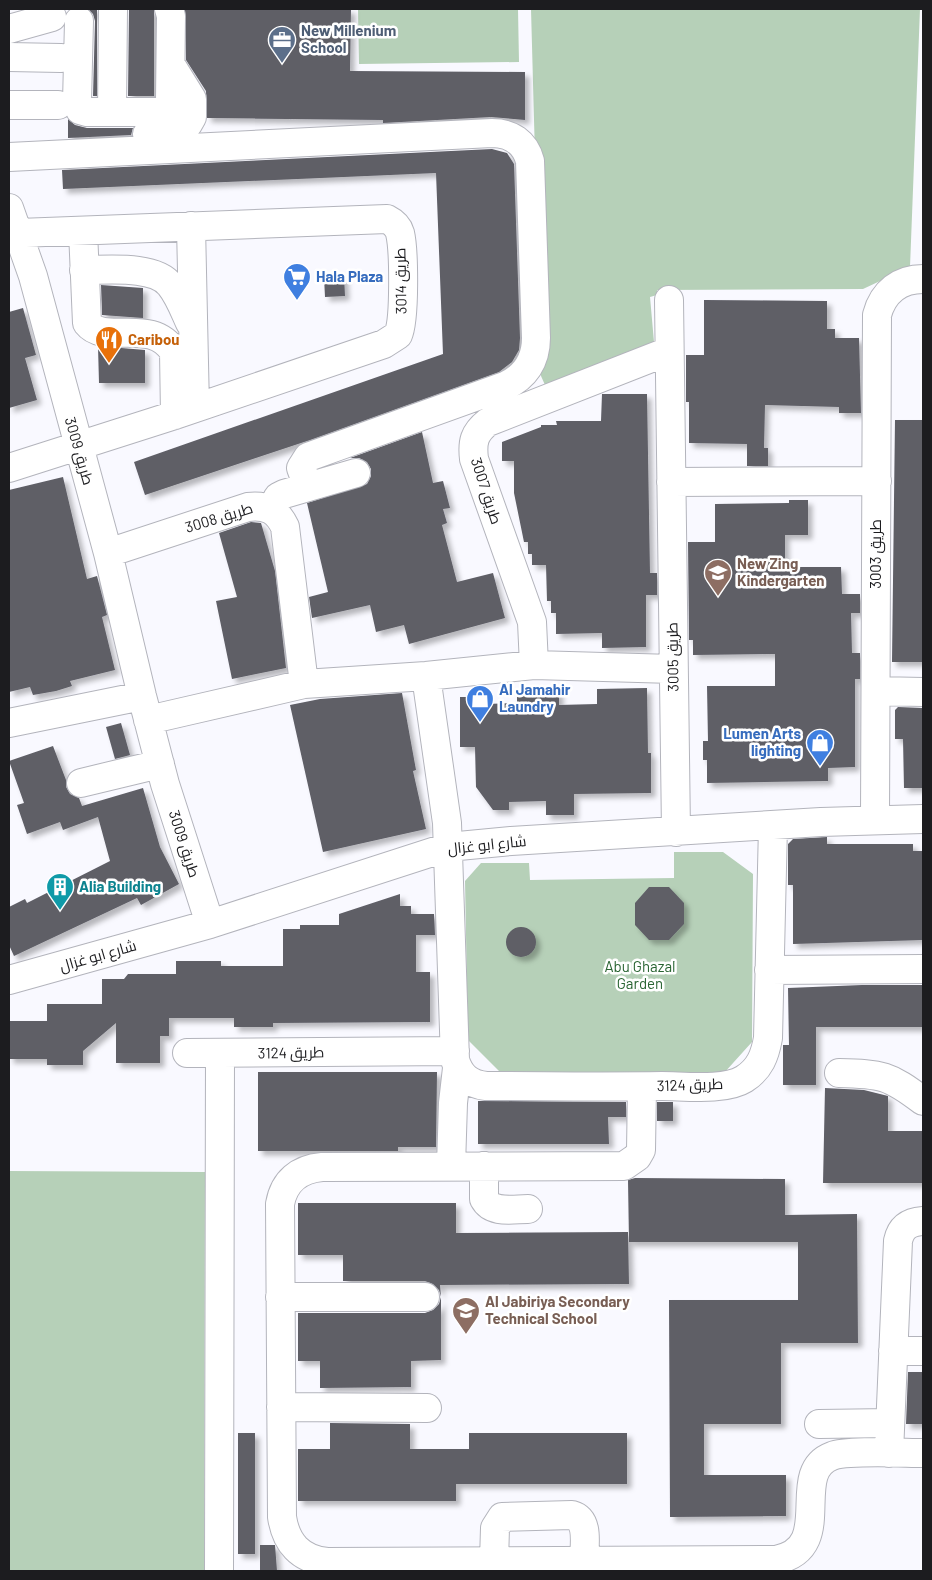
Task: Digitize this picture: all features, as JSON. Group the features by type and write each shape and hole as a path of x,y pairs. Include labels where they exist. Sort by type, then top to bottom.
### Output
{"street":[{"path":"112,112 113,9"},
{"path":"79,21 78,106 87,112 165,110 170,103 170,9"},
{"path":"9,29 52,17"},
{"path":"9,57 61,58"},
{"path":"9,144 174,132 184,128 192,118 192,99 171,65"},
{"path":"9,85 9,98"},
{"path":"9,105 58,105"},
{"path":"9,157 492,133 507,135 522,144 530,161 536,338 536,349 528,367 514,382 505,386 308,456 301,468 308,487"},
{"name":"طريق 3009","path":"9,208 19,233 108,553 160,764 210,924"},
{"name":"طريق 3014","path":"9,468 185,412 384,344 398,335 402,319 400,234 393,222 387,219 19,233"},
{"path":"185,412 193,332 191,226"},
{"path":"83,231 86,317 91,328 96,330 153,334 169,344 174,352 185,412"},
{"path":"84,270 145,271 160,276 171,285 193,332"},
{"name":"طريق 3003","path":"875,819 878,315 880,303 888,292 900,284 923,279"},
{"name":"طريق 3005","path":"669,300 676,832"},
{"name":"طريق 3007","path":"534,665 532,622 474,459 472,443 479,430 488,422 669,351"},
{"path":"272,509 278,497 356,473"},
{"path":"671,482 877,481"},
{"name":"طريق 3008","path":"108,553 248,507 260,506 272,509 280,517 285,527 304,684"},
{"path":"9,723 145,708 304,684 426,676 534,665 673,669"},
{"path":"426,676 445,795 448,847 456,1060 451,1166"},
{"path":"876,691 923,692"},
{"path":"81,783 160,764"},
{"name":"شارع ابو غزال","path":"9,980 210,924 448,847 511,841 875,819 923,819"},
{"name":"طريق 3124","path":"187,1053 456,1060 469,1082 486,1086 724,1086 744,1080 756,1069 764,1056 768,1038 773,826"},
{"path":"769,970 923,969"},
{"path":"219,1571 220,1053"},
{"path":"839,1073 884,1076 896,1081 923,1101"},
{"path":"642,1087 642,1143 637,1157 624,1166 322,1167 305,1170 297,1174 285,1187 280,1204 280,1297 284,1528 288,1539 301,1554 327,1562 483,1565 584,1561 785,1558 799,1549 807,1536 812,1481 818,1466 831,1456 838,1454 923,1453"},
{"path":"484,1166 484,1199 490,1207 500,1210 528,1209"},
{"path":"889,1453 899,1234 909,1224 923,1222"},
{"path":"280,1297 425,1297"},
{"path":"893,1351 923,1351"},
{"path":"281,1407 427,1408"},
{"path":"819,1424 890,1423"},
{"path":"483,1565 494,1528 502,1517 572,1515 581,1519 584,1526 584,1561"}],"green space":[{"path":"358,9 518,9 519,62 359,64"},
{"path":"531,9 920,9 910,267 863,289 657,290 657,295 650,297 654,342 545,385 541,376"},
{"name":"Abu Ghazal Garden","path":"674,852 723,852 753,874 752,1042 724,1073 501,1073 468,1040 465,881 481,863 529,863 530,880 674,878"},
{"path":"9,1171 205,1172 204,1571 9,1571"}],"building":[{"path":"88,9 97,9 97,96 93,96 95,21 93,14"},
{"path":"129,9 154,9 154,96 128,96"},
{"path":"185,9 351,9 350,71 525,72 525,120 491,117 383,123 383,120 207,118 206,91 186,60"},
{"path":"68,119 75,125 87,128 133,128 131,135 68,138"},
{"path":"492,149 507,153 514,164 520,338 519,350 512,362 499,372 310,440 145,495 134,462 443,354 436,173 63,189 62,170"},
{"path":"344,276 345,296 325,297 324,277"},
{"path":"101,285 143,288 143,318 102,315"},
{"path":"704,300 827,301 827,329 835,329 835,338 859,338 861,413 839,413 839,407 765,405 764,448 768,448 768,466 747,466 747,444 689,443 689,402 686,402 686,355 704,355"},
{"path":"23,308 36,355 25,358 37,400 9,408 9,312"},
{"path":"98,346 145,350 145,383 99,383"},
{"path":"602,394 647,394 650,573 657,573 657,595 646,595 646,647 602,648 602,633 556,634 556,613 551,613 551,601 547,601 546,565 532,565 532,554 528,554 528,542 524,542 514,493 514,461 502,461 502,442 541,427 541,425 557,425 556,421 601,421"},
{"path":"895,420 923,420 923,662 892,662"},
{"path":"422,432 433,483 443,481 450,508 443,509 447,523 442,525 457,582 493,573 505,618 409,644 404,625 376,632 370,605 312,618 309,597 328,592 307,503 367,484 371,476 371,469 367,462 359,458 350,458"},
{"path":"63,477 87,579 97,576 107,615 102,617 115,670 70,681 72,686 56,691 33,695 30,687 9,692 9,490"},
{"path":"789,500 808,500 808,535 785,535 785,567 841,567 842,594 860,594 860,613 851,613 852,653 860,653 860,679 855,679 855,767 828,768 828,781 707,783 707,760 703,760 703,741 708,741 707,686 775,686 775,654 693,655 693,640 689,640 688,542 715,542 715,504 789,503"},
{"path":"251,522 261,523 275,571 286,668 232,679 216,601 237,597 219,533"},
{"path":"647,688 648,753 651,753 651,793 574,794 574,815 546,815 546,801 509,802 509,810 493,810 476,787 475,747 460,747 460,697 486,697 486,704 517,703 517,691 559,691 559,705 597,704 597,689"},
{"path":"402,693 416,770 413,771 426,829 323,852 290,705 320,699"},
{"path":"898,707 923,708 923,788 904,788 903,739 895,739 895,710"},
{"path":"121,723 130,755 115,759 106,727"},
{"path":"53,746 66,780 66,787 70,794 79,798 82,806 143,788 160,847 179,884 141,905 137,898 14,956 9,945 9,907 25,899 27,903 110,861 98,817 63,830 60,822 27,834 17,805 24,803 9,761"},
{"path":"827,837 827,844 913,844 913,851 923,851 923,940 793,944 793,885 788,885 788,844 793,839"},
{"path":"649,887 669,887 684,903 684,924 669,940 649,940 635,925 635,903"},
{"path":"400,894 400,906 411,906 411,914 434,914 435,935 416,935 416,972 430,972 430,1022 273,1023 273,1027 234,1027 234,1018 169,1018 169,1036 160,1036 160,1063 116,1063 116,1023 83,1051 83,1065 47,1065 47,1059 9,1059 9,1021 47,1021 47,1004 102,1004 102,979 124,979 128,974 176,974 176,961 221,961 221,966 283,966 283,929 300,929 300,925 339,925 339,914"},
{"path":"521,927 532,931 536,942 532,953 521,957 510,953 506,942 510,931"},
{"path":"923,985 923,1027 816,1027 816,1085 783,1085 783,1045 789,1045 788,988"},
{"path":"258,1072 437,1072 436,1147 398,1147 398,1151 258,1151"},
{"path":"825,1088 864,1090 888,1096 888,1131 923,1131 923,1183 823,1183"},
{"path":"478,1101 626,1102 626,1117 608,1117 609,1144 478,1144"},
{"path":"657,1102 673,1102 673,1121 657,1121"},
{"path":"635,1178 785,1179 785,1215 857,1214 858,1343 781,1343 781,1424 704,1424 704,1475 786,1475 786,1516 670,1517 669,1300 798,1300 798,1242 629,1242 628,1180"},
{"path":"298,1203 456,1203 456,1233 628,1232 629,1284 440,1285 441,1297 439,1290 433,1284 425,1281 343,1281 343,1255 298,1255"},
{"path":"441,1297 441,1360 411,1361 411,1387 320,1388 320,1361 298,1361 298,1313 425,1313 433,1310 439,1304"},
{"path":"908,1372 923,1372 923,1424 906,1424"},
{"path":"330,1423 410,1424 410,1449 469,1449 469,1433 627,1433 627,1484 456,1484 456,1501 298,1501 298,1449 330,1449"},
{"path":"238,1433 255,1433 255,1554 238,1554"},
{"path":"260,1545 275,1545 277,1571 260,1571"}],"place":[{"name":"New Millenium School","path":"282,64"},
{"name":"Hala Plaza","path":"297,301"},
{"name":"Caribou","path":"109,364"},
{"name":"New Zing Kindergarten","path":"718,597"},
{"name":"Al Jamahir Laundry","path":"480,723"},
{"name":"Lumen Arts lighting","path":"820,767"},
{"name":"Alia Building","path":"60,911"},
{"name":"Al Jabiriya Secondary Technical School","path":"466,1335"}]}
